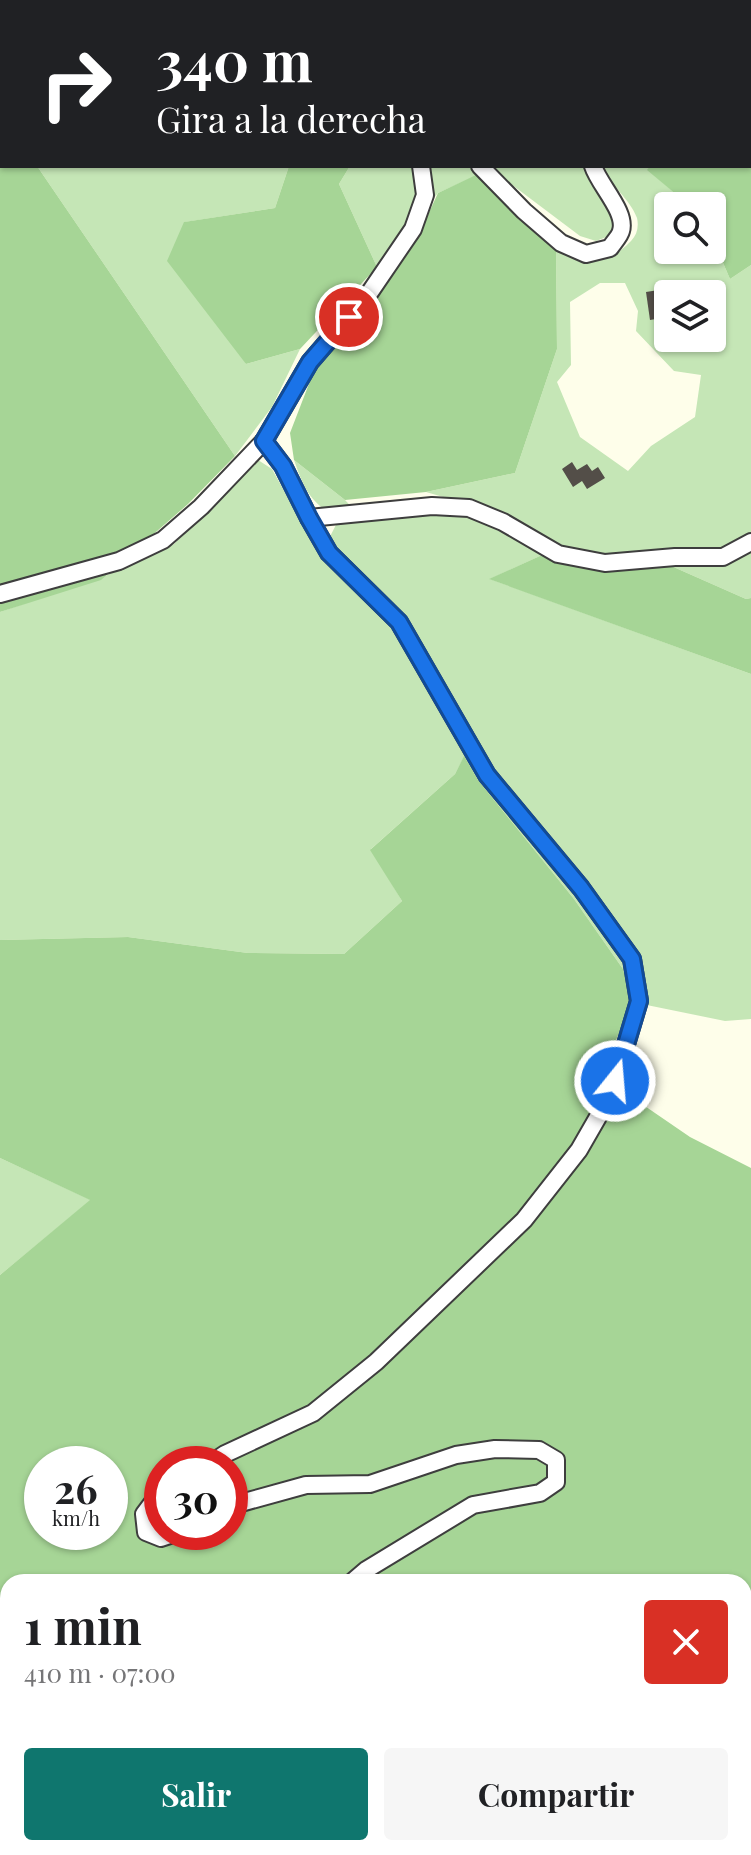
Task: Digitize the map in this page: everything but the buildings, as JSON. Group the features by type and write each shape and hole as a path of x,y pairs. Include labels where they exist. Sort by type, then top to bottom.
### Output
{"street":[{"path":"0,594 119,561 163,540 201,507 264,441 310,362 368,295 413,229 425,195 421,168"},
{"path":"482,168 561,243 586,254 610,248 621,231 620,214 594,168"},
{"path":"242,1446 313,1413 376,1362 524,1220 579,1150 602,1110 615,1081 639,1001 632,959 581,888 487,775 399,622 329,553 283,466 264,441"},
{"path":"309,518 432,506 469,508 503,522 558,554 605,563 675,557 723,557 751,542"},
{"path":"248,1501 306,1485 370,1484 456,1455 495,1449 539,1450 556,1460 556,1482 540,1493 473,1505 361,1574"}],"green space":[{"path":"0,168 38,168 235,456 188,504 101,580 0,612"},
{"path":"38,168 288,168 275,208 185,222 246,364 300,349 272,407 235,456"},
{"path":"288,168 349,168 339,184 377,267 300,349 246,364 167,261 184,222 275,208"},
{"path":"349,168 587,168 615,223 609,236 596,241 580,236 491,169 438,193 377,267 339,184"},
{"path":"602,168 649,168 674,192 654,192 654,264 724,264 730,279 751,265 751,535 732,546 711,552 605,558 560,549 505,515 426,492 515,473 557,349 556,247 586,259 604,259 613,255 633,239 637,231 638,221","holes":["654,280 726,280 726,352 656,352 674,371 701,375 695,417 651,446 628,471 580,437 557,382 571,365 570,302 600,283 625,283 638,311 636,331 654,350"]},
{"path":"648,168 751,168 751,265 730,279 724,264 726,264 726,192 673,192 647,170"},
{"path":"476,175 556,247 557,349 515,473 426,492 345,500 294,460 290,433 317,363 373,304 415,243 438,193"},
{"path":"258,460 272,469 320,556 339,519 310,495 294,460 345,500 363,519 443,512 492,523 542,555 490,579 751,674 751,1019 725,1021 632,1002 623,969 574,899 478,780 464,757 455,774 371,849 402,901 344,954 248,953 128,937 0,940 0,612 105,576 174,544"},
{"path":"751,548 751,598 746,599 669,565"},
{"path":"542,555 608,571 669,565 746,599 751,598 751,674 489,579"},
{"path":"464,756 478,780 574,899 623,969 632,1002 601,1076 690,1137 751,1168 751,1574 0,1574 0,1275 90,1200 0,1158 0,940 128,937 248,953 344,954 402,901 370,850 455,774"},
{"path":"0,1158 91,1200 0,1275"}],"route":[{"path":"349,317 310,362 264,441 283,466 329,553 399,622 487,775 581,888 632,959 639,1001 615,1081"}]}
